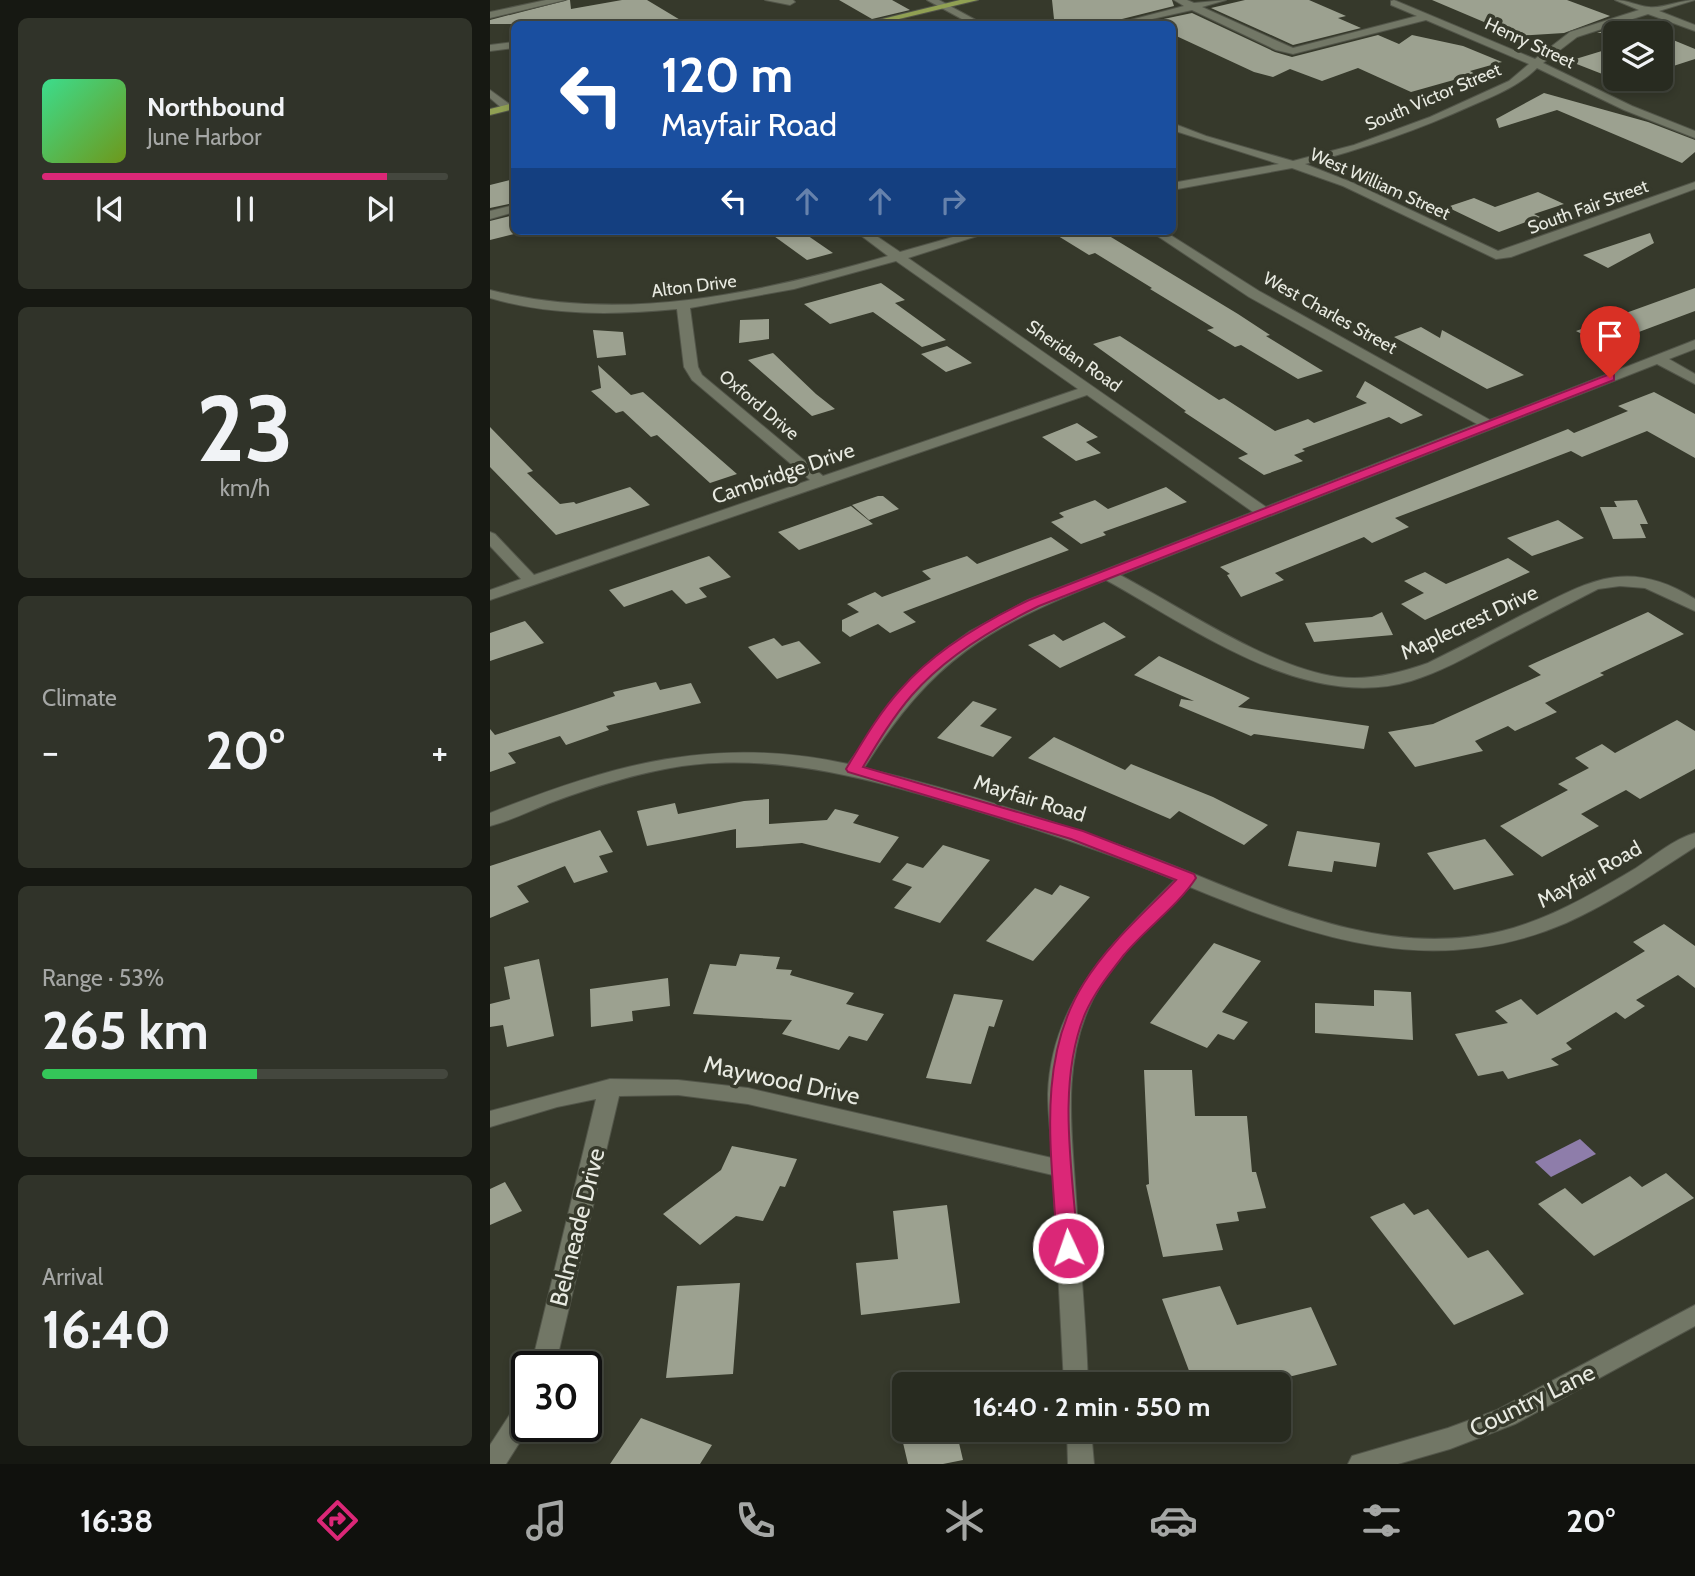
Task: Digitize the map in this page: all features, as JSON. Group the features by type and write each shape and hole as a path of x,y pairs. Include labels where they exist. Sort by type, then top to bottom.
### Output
{"main road":[{"path":"881,21 973,0"},
{"path":"490,112 511,107"}],"street":[{"path":"490,15 560,0"},
{"path":"770,0 790,2"},
{"path":"932,0 972,21"},
{"path":"1179,0 1280,48 1293,51 1426,17"},
{"path":"1133,21 1221,0"},
{"path":"1620,0 1695,28"},
{"name":"South Victor Street","path":"1176,186 1293,164 1358,147 1434,119 1513,83 1554,47 1574,34 1690,0"},
{"name":"Henry Street","path":"1394,3 1695,135"},
{"path":"490,48 511,45"},
{"path":"490,93 511,107"},
{"name":"West William Street","path":"1176,128 1348,184 1492,254"},
{"name":"South Fair Street","path":"1492,254 1507,254 1695,185"},
{"path":"490,215 511,210"},
{"name":"Sheridan Road","path":"867,235 1265,513"},
{"path":"898,257 973,235"},
{"name":"West Charles Street","path":"1162,235 1254,294 1489,425"},
{"name":"Alton Drive","path":"491,295 571,308 683,306 765,294 898,257"},
{"name":"Oxford Drive","path":"683,306 691,367 697,377 821,482"},
{"path":"854,769 881,725 906,692 932,666 997,621 1107,574 1695,344"},
{"path":"1658,359 1695,380"},
{"name":"Cambridge Drive","path":"490,595 1089,390"},
{"path":"490,537 530,581"},
{"name":"Maplecrest Drive","path":"1107,574 1260,657 1293,672 1338,682 1385,681 1434,667 1593,585 1624,580 1658,586 1695,606"},
{"name":"Mayfair Road","path":"490,820 606,777 686,760 759,758 854,769 1077,835 1188,878 1268,913 1320,930 1403,946 1474,943 1516,935 1554,922 1695,839"},
{"path":"1075,1372 1059,1094 1064,1051 1076,1014 1091,986 1118,950 1188,878"},
{"name":"Maywood Drive","path":"490,1119 575,1093 610,1087 658,1085 725,1092 1049,1167 1063,1166"},
{"name":"Belmeade Drive","path":"547,1351 610,1087"},
{"name":"Country Lane","path":"1360,1464 1450,1438 1506,1417 1695,1315"},
{"path":"492,1464 511,1434"},
{"path":"1080,1442 1081,1464"}],"shaded area":[{"path":"1580,1139 1596,1154 1551,1177 1535,1162"}],"building":[{"path":"570,0 571,9 622,0 647,0 682,21 511,21 511,24 490,24 490,20"},
{"path":"839,0 892,0 910,10 872,19"},
{"path":"1052,0 1172,0 1174,6 1118,21 1054,19"},
{"path":"1245,0 1309,0 1346,16 1338,18 1361,28 1293,45 1211,8"},
{"path":"1432,0 1567,0 1610,16 1564,33 1517,36"},
{"path":"1192,13 1275,52 1292,57 1378,35 1399,44 1412,35 1463,46 1502,62 1470,71 1475,74 1411,92 1358,68 1322,81 1290,69 1273,77 1254,72 1176,36 1176,21 1154,21"},
{"path":"1673,40 1695,49 1695,59 1673,66"},
{"path":"1603,51 1603,74 1569,61"},
{"path":"1544,93 1648,122 1695,140 1695,152 1682,163 1557,110 1499,128 1496,119"},
{"path":"511,180 511,204 490,208 490,185"},
{"path":"1538,192 1564,204 1534,214 1540,217 1499,232 1447,207 1474,198 1495,207"},
{"path":"511,216 511,235 490,240 490,221"},
{"path":"1650,233 1654,243 1608,268 1583,255"},
{"path":"773,235 807,235 833,253 807,260"},
{"path":"1056,235 1108,235 1238,314 1270,335 1266,336 1323,371 1298,379 1241,345 1235,347 1207,330 1214,328 1095,253 1089,255"},
{"path":"881,283 905,300 895,303 946,340 922,347 873,312 830,324 804,304"},
{"path":"1695,288 1695,311 1604,345 1576,331"},
{"path":"769,319 769,339 739,343 740,320"},
{"path":"1421,327 1440,338 1442,330 1524,375 1487,389 1394,337"},
{"path":"593,330 623,332 626,355 597,358"},
{"path":"1120,336 1219,400 1224,398 1275,431 1308,419 1314,423 1367,403 1356,397 1365,381 1423,415 1401,424 1389,417 1302,449 1305,451 1294,455 1303,461 1264,475 1238,458 1248,454 1184,412 1186,411 1093,344"},
{"path":"947,346 972,363 946,372 921,354"},
{"path":"773,353 835,409 812,416 748,360"},
{"path":"598,365 631,395 643,392 737,474 710,483 657,435 651,437 623,411 616,413 591,391 601,388"},
{"path":"1654,392 1695,414 1695,458 1647,431 1582,457 1571,451 1395,518 1409,527 1372,543 1364,537 1275,573 1284,580 1241,597 1227,575 1230,574 1220,567 1568,429 1574,433 1628,411 1618,406"},
{"path":"1077,423 1098,437 1086,442 1101,453 1076,461 1042,437"},
{"path":"490,427 533,471 527,473 560,504 576,504 630,487 650,505 556,535 490,467"},
{"path":"1166,487 1187,502 1103,532 1106,535 1081,544 1051,522 1064,517 1059,513 1095,500 1108,509"},
{"path":"883,496 899,509 869,520 852,505"},
{"path":"1637,500 1648,524 1640,524 1646,538 1613,539 1600,507 1617,507 1614,501"},
{"path":"851,506 873,524 799,550 778,532"},
{"path":"1558,520 1584,538 1532,556 1507,538"},
{"path":"1051,537 1069,550 903,612 916,622 890,633 878,624 850,637 842,631 842,620 859,612 847,604 875,592 882,597 931,579 922,571 967,556 977,564"},
{"path":"709,556 731,577 699,588 707,597 686,604 672,590 624,607 609,590"},
{"path":"1508,558 1530,572 1425,620 1401,604 1424,593 1404,581 1425,572 1446,584"},
{"path":"1382,612 1393,635 1314,642 1305,623 1372,617"},
{"path":"1648,612 1684,634 1600,673 1604,675 1545,703 1557,712 1515,731 1508,726 1475,741 1483,751 1415,767 1388,732 1433,724 1541,675 1528,666"},
{"path":"525,621 544,643 490,661 490,633"},
{"path":"1104,622 1126,637 1060,668 1028,645 1054,634 1063,641"},
{"path":"774,638 782,646 799,641 821,663 777,679 748,647"},
{"path":"1159,656 1250,698 1238,707 1369,726 1364,749 1254,734 1251,736 1179,706 1181,699 1194,701 1134,675"},
{"path":"656,682 660,690 691,683 701,703 606,726 609,730 566,745 560,736 508,753 516,763 490,772 490,729 495,735 615,696 613,692"},
{"path":"973,701 997,709 980,726 1012,737 993,757 937,738"},
{"path":"1677,720 1695,731 1695,769 1640,799 1626,790 1581,814 1599,826 1542,857 1500,826 1568,790 1558,784 1589,768 1575,758 1602,744 1615,753"},
{"path":"1054,737 1125,770 1131,764 1213,797 1268,825 1244,845 1179,811 1170,819 1028,758"},
{"path":"769,799 769,824 827,820 835,809 859,815 853,823 899,837 880,863 802,843 736,848 736,829 647,846 637,811 675,803 678,814"},
{"path":"600,830 613,852 599,856 608,872 574,883 565,866 517,886 529,902 490,918 490,866"},
{"path":"1297,831 1380,843 1376,867 1334,861 1332,872 1288,866"},
{"path":"1485,839 1514,875 1454,890 1427,853"},
{"path":"943,845 990,860 940,923 894,908 912,887 892,880 907,863 923,868"},
{"path":"1060,885 1090,897 1033,961 986,941 1035,888 1052,895"},
{"path":"1664,924 1695,946 1695,988 1678,975 1636,1000 1645,1006 1625,1019 1616,1012 1566,1043 1572,1049 1551,1059 1559,1065 1508,1079 1503,1071 1478,1076 1455,1034 1508,1023 1495,1011 1521,999 1537,1015 1645,951 1633,942"},
{"path":"1214,943 1261,961 1222,1012 1248,1022 1234,1040 1218,1034 1207,1048 1150,1023"},
{"path":"740,954 780,957 776,969 792,970 790,975 854,993 846,1004 884,1014 867,1041 849,1036 839,1050 782,1034 792,1020 693,1014 710,964 736,966"},
{"path":"539,959 554,1036 507,1047 503,1025 490,1027 490,1004 510,999 504,967"},
{"path":"668,978 670,1006 632,1011 633,1021 591,1027 590,989"},
{"path":"1374,990 1411,992 1413,1040 1315,1033 1315,1003 1374,1006"},
{"path":"954,994 1003,1000 994,1027 989,1026 971,1084 926,1078"},
{"path":"1144,1070 1192,1070 1195,1116 1247,1116 1252,1172 1256,1172 1266,1208 1237,1212 1239,1221 1216,1224 1223,1250 1163,1257 1146,1185 1149,1184"},
{"path":"732,1146 797,1159 785,1187 780,1186 763,1221 736,1216 700,1245 663,1214 721,1170"},
{"path":"1666,1173 1694,1198 1594,1256 1538,1204 1565,1188 1582,1204 1630,1176 1642,1187"},
{"path":"505,1182 522,1211 490,1225 490,1189"},
{"path":"1404,1203 1414,1215 1428,1209 1468,1258 1488,1250 1524,1294 1454,1325 1370,1217"},
{"path":"947,1205 960,1303 861,1315 856,1263 898,1259 893,1211"},
{"path":"740,1283 733,1374 666,1378 677,1286"},
{"path":"1220,1286 1237,1325 1311,1307 1337,1365 1291,1376 1291,1372 1189,1372 1162,1299"},
{"path":"641,1418 712,1445 700,1464 610,1464"},
{"path":"903,1442 959,1442 963,1460 943,1464 908,1464"}],"route":[{"path":"1068,1248 1059,1094 1064,1051 1076,1014 1091,986 1118,950 1188,878 1077,835 854,769 881,725 906,692 932,666 997,621 1034,603 1610,378"}]}
